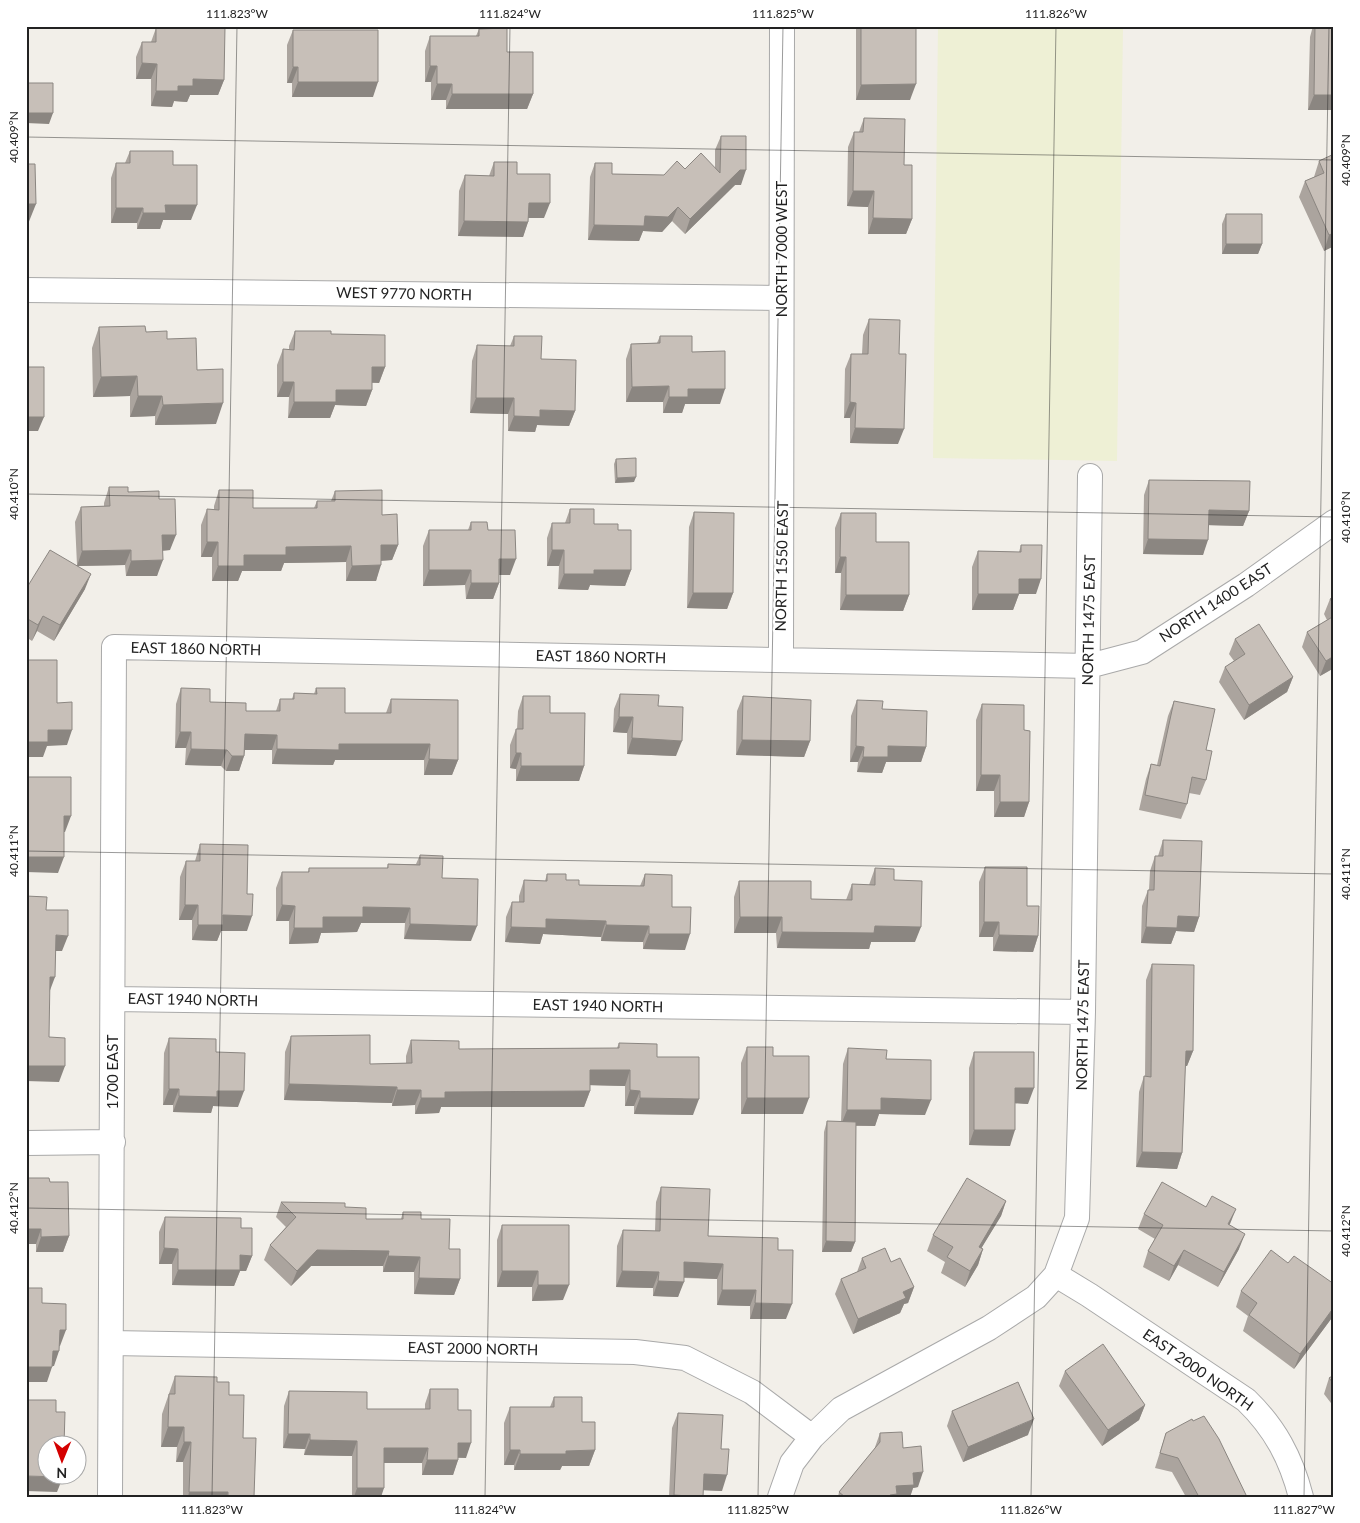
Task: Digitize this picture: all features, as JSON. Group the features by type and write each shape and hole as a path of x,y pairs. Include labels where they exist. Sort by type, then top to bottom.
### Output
{"street":[{"name":"NORTH 7000 WEST","path":"782,26 781,298 783,471"},
{"name":"WEST 9770 NORTH","path":"26,290 781,298"},
{"name":"NORTH 1550 EAST","path":"781,660 783,471"},
{"name":"NORTH 1475 EAST","path":"812,1437 841,1409 989,1328 1036,1297 1056,1276 1077,1218 1083,1012 1090,476"},
{"name":"NORTH 1400 EAST","path":"1089,666 1142,652 1246,585 1334,522"},
{"name":"EAST 1860 NORTH","path":"114,647 1089,666"},
{"name":"1700 EAST","path":"110,1497 114,647"},
{"name":"EAST 1940 NORTH","path":"113,999 1083,1012"},
{"path":"26,1143 113,1142"},
{"name":"EAST 2000 NORTH","path":"1056,1276 1089,1295 1246,1400 1264,1418 1277,1436 1293,1468 1301,1497"},
{"name":"EAST 2000 NORTH","path":"111,1343 635,1352 684,1358 752,1392 812,1437"},
{"path":"780,1497 792,1463 812,1437"}],"green space":[{"path":"938,26 1123,26 1117,461 933,458"}],"building":[{"path":"861,26 916,26 916,84 861,85"},
{"path":"1315,26 1334,26 1334,95 1314,95"},
{"path":"225,27 224,80 193,79 193,86 178,86 178,91 156,91 157,64 142,63 142,42 156,42 156,28"},
{"path":"507,28 507,52 533,52 533,94 452,94 452,84 437,84 437,66 430,66 430,36 479,36 479,29"},
{"path":"293,30 378,30 378,82 298,82 298,67 293,67"},
{"path":"26,83 53,83 53,113 26,113"},
{"path":"864,118 905,119 904,165 912,165 912,219 873,218 874,191 853,191 854,132 863,132"},
{"path":"721,136 746,136 746,170 740,170 690,219 678,207 668,217 645,216 644,226 594,225 595,163 612,163 612,174 664,175 677,161 685,169 701,153 720,173"},
{"path":"130,151 173,151 173,165 197,165 197,205 165,205 166,213 143,213 143,208 116,208 116,163 130,163"},
{"path":"1334,154 1334,233 1329,235 1305,181 1324,173 1319,161"},
{"path":"494,162 517,162 517,174 550,174 550,203 529,203 528,222 464,221 465,175 494,176"},
{"path":"26,164 35,164 36,204 26,204"},
{"path":"1226,214 1262,214 1262,244 1226,244"},
{"path":"869,319 900,320 899,354 906,354 904,429 855,428 856,403 850,402 851,354 868,354"},
{"path":"145,326 146,332 167,331 167,339 196,338 197,370 223,369 223,403 163,405 162,396 138,396 137,376 101,377 99,327"},
{"path":"295,331 331,331 331,334 385,335 385,367 372,367 372,390 336,390 336,402 294,402 294,382 283,382 283,349 294,350"},
{"path":"514,336 542,336 541,359 576,360 575,411 540,410 540,417 514,416 514,398 476,398 477,345 514,346"},
{"path":"660,336 692,336 692,352 725,351 725,389 688,389 688,397 669,397 669,386 632,387 631,344 660,343"},
{"path":"26,367 44,367 44,417 26,417"},
{"path":"636,458 636,477 617,478 616,459"},
{"path":"1149,480 1250,481 1249,511 1209,510 1208,540 1148,539"},
{"path":"109,487 128,487 128,492 159,491 159,499 175,499 176,535 162,535 163,560 131,561 131,550 82,551 81,507 110,506"},
{"path":"219,490 253,490 253,508 317,508 317,501 335,501 335,491 382,490 382,515 397,514 398,545 381,545 381,565 352,566 351,546 286,547 286,555 244,555 244,566 218,566 218,542 207,542 207,509 219,510"},
{"path":"570,509 594,509 594,524 618,524 618,530 631,530 631,570 594,570 594,574 564,574 564,550 552,550 552,523 570,523"},
{"path":"694,512 734,513 733,593 693,593"},
{"path":"841,513 876,513 876,542 909,542 909,595 846,595 846,557 840,557"},
{"path":"471,522 487,522 488,530 515,530 516,559 499,559 499,583 471,583 471,570 429,570 429,530 471,530"},
{"path":"1021,545 1042,545 1041,579 1019,579 1019,594 978,594 978,551 1021,552"},
{"path":"50,550 91,574 60,625 43,616 38,625 26,618 26,589"},
{"path":"1334,596 1334,605 1330,599"},
{"path":"1334,616 1334,656 1326,661 1307,632"},
{"path":"1259,624 1293,677 1249,705 1225,667 1245,654 1235,639"},
{"path":"26,660 57,660 57,703 72,702 72,730 48,730 48,742 26,742"},
{"path":"181,688 210,689 210,702 246,703 246,711 280,711 280,699 294,699 294,693 317,694 316,688 345,688 345,713 391,713 391,699 458,700 458,760 429,759 430,744 339,744 339,750 277,749 277,735 245,734 244,756 232,756 227,750 191,749 191,732 180,732"},
{"path":"620,694 659,695 658,706 683,707 682,741 632,738 633,717 619,717"},
{"path":"523,696 550,696 550,713 585,713 584,766 521,766 521,753 516,753 516,729 523,729"},
{"path":"743,696 811,700 810,741 742,740"},
{"path":"857,700 883,701 882,709 927,711 926,747 888,746 888,757 863,757 864,747 856,746"},
{"path":"1174,701 1215,709 1206,750 1212,751 1206,780 1192,777 1187,804 1145,795 1151,764 1160,766"},
{"path":"982,704 1024,705 1024,730 1030,731 1029,802 1000,802 1000,775 981,775"},
{"path":"26,777 71,777 71,816 64,816 64,857 26,857"},
{"path":"1163,840 1202,841 1199,917 1178,916 1177,928 1146,927 1148,890 1154,890 1155,856 1163,856"},
{"path":"200,844 248,845 247,894 253,894 252,916 223,915 223,925 198,925 198,905 185,905 186,861 200,861"},
{"path":"420,855 443,856 442,878 478,879 477,926 410,924 410,908 363,907 363,917 323,917 323,928 294,928 295,906 282,905 282,872 309,872 309,868 388,868 388,864 420,865"},
{"path":"985,867 1027,867 1027,906 1039,906 1038,936 999,935 999,922 984,922"},
{"path":"875,868 894,869 894,880 922,881 921,927 875,926 874,933 782,932 782,917 740,917 739,881 811,881 811,899 852,900 852,884 875,885"},
{"path":"547,874 566,874 566,880 579,880 579,885 644,886 645,874 672,875 672,907 691,907 690,934 649,934 649,926 606,925 606,921 546,919 546,928 511,927 512,902 524,902 524,880 547,881"},
{"path":"26,896 47,897 46,910 68,910 68,936 56,935 55,977 50,977 49,1037 65,1038 65,1066 26,1066"},
{"path":"1152,964 1194,965 1193,1051 1186,1051 1182,1153 1142,1152 1144,1076 1151,1077"},
{"path":"370,1035 370,1064 412,1063 411,1040 459,1041 459,1049 619,1048 619,1043 657,1044 657,1057 699,1057 699,1099 640,1098 640,1091 630,1090 630,1070 590,1070 590,1091 445,1092 445,1098 421,1098 421,1090 397,1090 397,1087 289,1084 291,1036"},
{"path":"169,1038 216,1039 216,1052 245,1053 244,1091 217,1091 217,1097 179,1096 179,1089 169,1089"},
{"path":"747,1047 773,1047 773,1056 809,1056 809,1098 747,1098"},
{"path":"848,1048 887,1050 886,1059 931,1060 931,1100 881,1098 881,1110 847,1110"},
{"path":"974,1052 1034,1052 1034,1088 1015,1088 1015,1130 974,1130"},
{"path":"827,1121 856,1122 855,1242 826,1241"},
{"path":"26,1178 49,1178 50,1182 68,1182 69,1236 41,1237 41,1229 26,1229"},
{"path":"967,1178 1006,1201 979,1247 983,1249 970,1271 947,1257 953,1247 933,1235"},
{"path":"1162,1182 1206,1207 1212,1196 1236,1209 1228,1224 1245,1234 1224,1272 1184,1250 1174,1266 1148,1251 1163,1225 1144,1214"},
{"path":"661,1187 710,1189 708,1236 778,1238 778,1250 793,1250 792,1304 755,1303 756,1290 722,1290 723,1264 684,1262 684,1282 658,1281 659,1272 622,1271 623,1230 660,1231"},
{"path":"281,1202 345,1203 345,1207 366,1208 366,1219 403,1219 403,1212 421,1212 421,1219 450,1219 449,1249 460,1249 460,1279 419,1278 420,1257 388,1256 389,1251 317,1250 297,1271 270,1245 296,1217"},
{"path":"165,1217 241,1218 241,1228 252,1228 252,1256 240,1255 240,1270 178,1270 178,1249 164,1248"},
{"path":"502,1225 569,1225 569,1285 538,1285 538,1271 502,1271"},
{"path":"885,1248 891,1262 900,1258 914,1287 903,1292 906,1298 858,1319 841,1279 866,1268 862,1258"},
{"path":"1271,1250 1288,1263 1294,1256 1334,1284 1334,1307 1300,1354 1249,1315 1257,1303 1241,1291"},
{"path":"26,1288 42,1288 42,1303 66,1304 66,1330 60,1330 59,1351 53,1351 52,1367 26,1367"},
{"path":"1103,1344 1145,1405 1108,1430 1065,1371"},
{"path":"1334,1375 1334,1384 1329,1378"},
{"path":"175,1376 217,1377 217,1382 229,1382 229,1395 244,1395 243,1438 256,1438 254,1497 228,1497 228,1492 189,1492 191,1442 184,1442 184,1427 168,1427 169,1394 175,1394"},
{"path":"1018,1382 1034,1419 968,1447 952,1411"},
{"path":"430,1389 458,1389 458,1410 471,1410 471,1443 458,1443 458,1460 427,1460 428,1448 384,1448 384,1488 357,1488 357,1441 310,1440 310,1434 288,1434 289,1391 367,1392 367,1409 430,1409"},
{"path":"554,1397 582,1397 582,1422 595,1422 595,1450 566,1451 566,1454 520,1454 520,1450 510,1450 510,1407 554,1407"},
{"path":"26,1400 56,1400 56,1412 65,1412 64,1436 38,1436 38,1476 26,1476"},
{"path":"678,1413 723,1415 721,1449 729,1449 727,1475 704,1474 703,1497 674,1495"},
{"path":"1204,1416 1219,1439 1247,1497 1199,1497 1178,1458 1160,1453 1166,1433 1192,1419 1193,1421"},
{"path":"902,1432 903,1448 921,1446 923,1472 913,1473 914,1485 896,1486 897,1494 890,1495 890,1497 845,1497 839,1492 880,1442 880,1433"}]}
